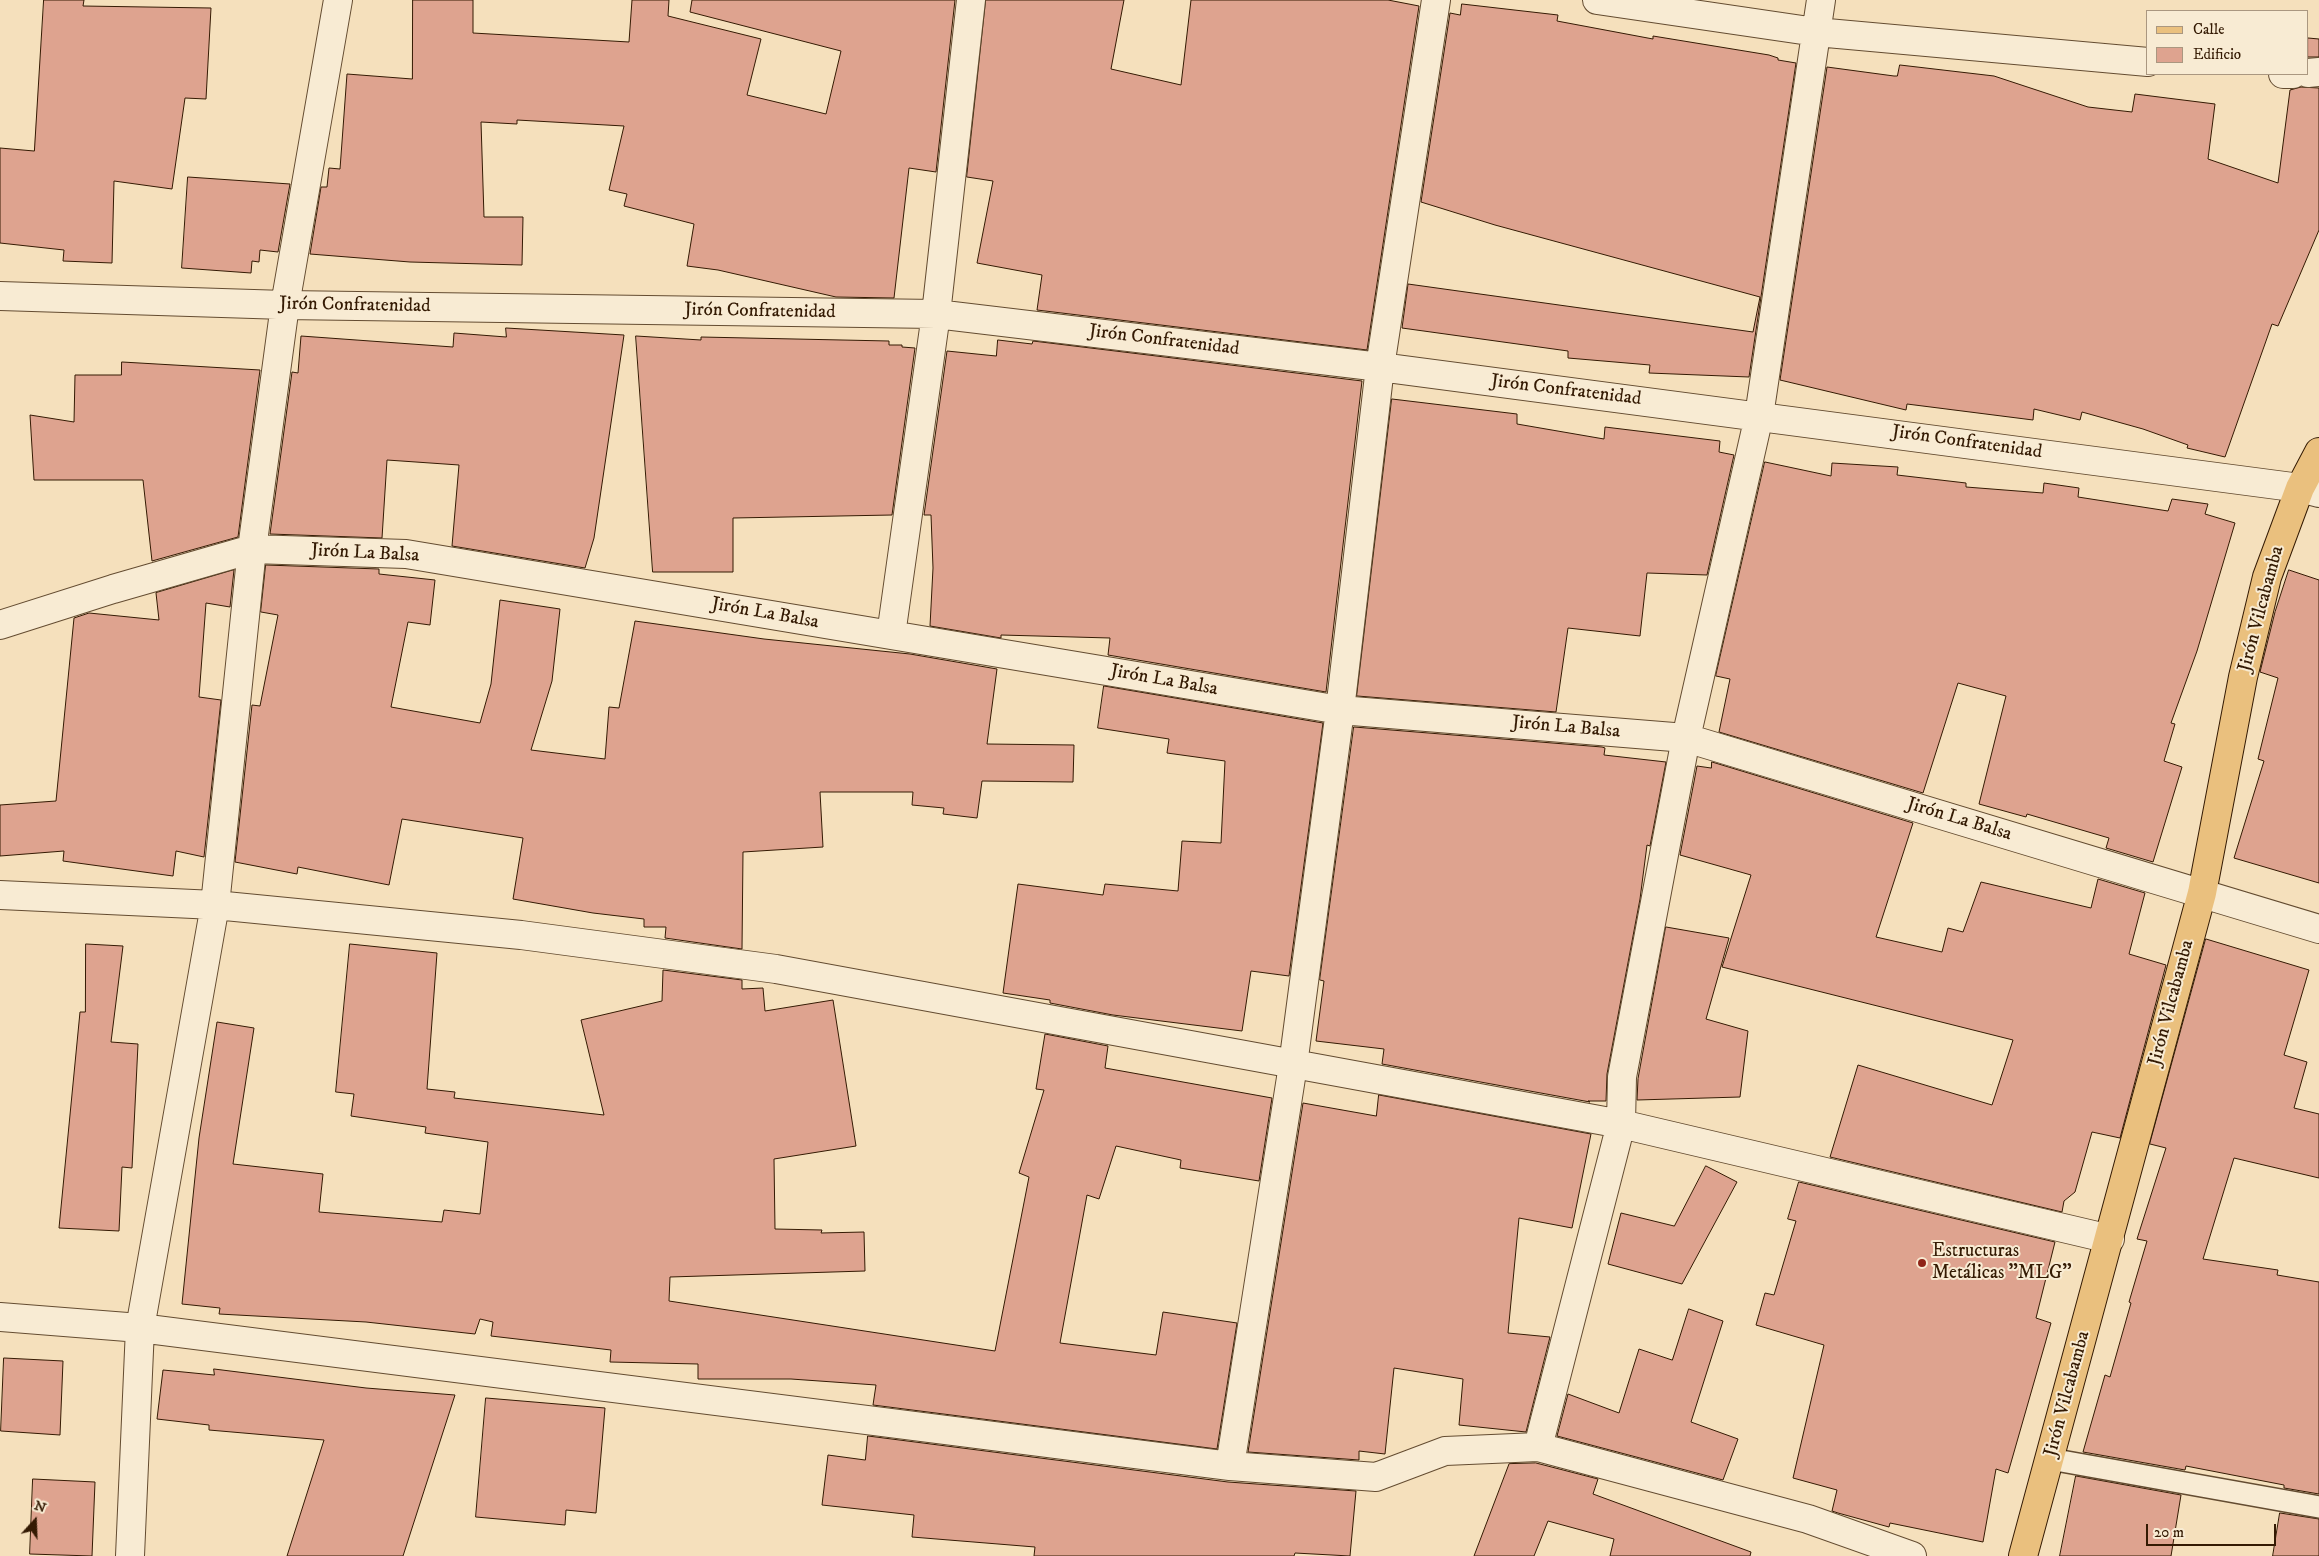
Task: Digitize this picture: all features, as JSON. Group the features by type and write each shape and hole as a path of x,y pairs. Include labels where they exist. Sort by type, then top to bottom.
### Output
{"main road":[{"name":"Jirón Vilcabamba","path":"2023,1556 2202,893 2243,678 2267,577 2310,490 2319,452"}],"street":[{"path":"130,1556 140,1328 215,905 252,549 285,305 338,0"},
{"path":"891,635 936,314 971,0"},
{"path":"1230,1466 1292,1065 1340,710 1380,367 1436,0"},
{"path":"1596,0 1816,32 2146,62"},
{"path":"1538,1447 1621,1124 1622,1077 1686,738 1759,416 1821,0"},
{"name":"Jirón Confratenidad","path":"0,296 285,305 936,314 1380,367 2310,490"},
{"name":"Jirón La Balsa","path":"0,626 113,589 252,549 406,554 1340,710 1686,738 2319,929"},
{"path":"0,895 215,905 520,935 776,969 1621,1124 2110,1239"},
{"path":"0,1317 140,1328 1230,1466 1376,1476 1445,1451 1538,1447 1808,1519 1912,1556"}],"lane":[{"path":"2050,1459 2319,1507"}],"building":[{"path":"44,0 84,0 83,6 211,8 206,99 185,98 172,189 114,181 112,263 63,261 64,250 0,243 0,148 34,151"},
{"path":"413,0 473,0 473,33 629,42 632,0 669,0 668,16 761,39 747,95 826,114 841,51 690,12 692,0 955,0 936,172 909,168 894,298 836,297 718,270 687,266 694,224 624,206 627,194 609,190 624,126 517,120 517,124 481,122 484,217 523,217 522,265 410,262 310,254 321,187 327,187 329,168 340,169 347,74 412,79"},
{"path":"986,0 1124,0 1111,69 1181,85 1191,0 1388,0 1419,6 1367,350 1037,310 1042,275 977,263 993,181 967,177"},
{"path":"1462,4 1558,15 1557,21 1653,39 1653,36 1769,55 1778,58 1778,60 1796,63 1749,377 1649,373 1650,365 1568,358 1568,351 1402,328 1408,284 1753,332 1760,297 1495,225 1421,202 1450,13 1460,15"},
{"path":"2309,38 2319,39 2319,57 2309,57"},
{"path":"1900,65 1994,76 2088,107 2132,112 2135,94 2215,104 2208,159 2278,183 2290,90 2301,87 2319,88 2319,230 2278,326 2272,324 2225,457 2187,448 2188,445 2143,429 2082,412 2080,420 2034,409 2033,420 1907,404 1906,410 1780,380 1827,67 1897,76"},
{"path":"188,177 290,184 278,252 260,250 259,262 252,261 251,273 182,268"},
{"path":"506,328 624,335 594,538 585,568 452,546 459,465 387,460 382,538 270,534 292,372 298,373 301,336 453,347 454,333 506,337"},
{"path":"636,336 701,340 701,337 889,341 889,345 915,348 892,515 733,518 733,572 653,572"},
{"path":"998,340 1032,344 1033,341 1362,381 1326,692 1108,655 1110,638 1001,635 1001,638 930,626 933,568 931,515 924,515 947,351 996,356"},
{"path":"122,362 260,370 238,537 152,561 143,480 34,480 30,415 74,422 75,375 121,375"},
{"path":"1392,399 1517,414 1517,424 1604,439 1605,427 1720,441 1719,452 1734,455 1707,575 1647,573 1640,636 1568,628 1556,712 1357,696"},
{"path":"1765,462 1831,476 1832,463 1898,467 1897,475 1966,483 1966,487 2043,493 2044,483 2079,488 2078,497 2168,511 2172,499 2208,504 2205,514 2235,523 2197,651 2171,723 2175,724 2164,761 2182,767 2153,862 2106,848 2109,838 2027,814 2026,817 1979,804 2006,696 1958,683 1923,793 1719,732 1730,679 1716,676"},
{"path":"266,565 379,569 379,574 435,580 430,625 408,622 391,707 480,723 491,684 500,600 560,609 552,681 531,750 605,759 609,707 619,708 635,621 764,639 910,654 997,669 987,744 1074,745 1073,782 982,781 977,818 943,814 944,808 912,805 913,792 820,792 823,847 743,852 742,949 665,938 666,927 644,927 644,919 593,913 513,899 523,838 402,819 389,885 298,867 297,874 235,862 252,705 260,706 278,615 261,612"},
{"path":"234,570 230,607 206,603 199,697 221,700 204,857 176,851 173,876 63,861 64,851 0,856 0,805 56,801 74,618 89,613 159,620 156,593"},
{"path":"2289,570 2319,580 2319,883 2234,858 2264,761 2258,759 2278,678 2260,672 2275,612"},
{"path":"1104,686 1323,723 1289,976 1251,971 1242,1031 1113,1015 1050,1003 1050,1000 1003,993 1018,884 1103,895 1105,884 1178,891 1182,841 1221,843 1225,761 1167,753 1169,739 1098,728"},
{"path":"1354,727 1602,747 1605,748 1604,755 1666,762 1650,846 1647,845 1640,899 1607,1074 1606,1101 1588,1101 1590,1102 1382,1064 1384,1049 1316,1041 1324,981 1320,980"},
{"path":"1712,762 1913,823 1876,937 1942,952 1948,928 1963,932 1981,882 2091,908 2098,879 2145,893 2129,954 2166,965 2120,1138 2092,1132 2075,1192 2064,1201 2062,1212 1830,1157 1858,1065 1992,1105 2013,1040 1722,967 1751,875 1680,855 1697,766 1711,768"},
{"path":"1666,927 1729,938 1706,1019 1748,1031 1740,1097 1637,1100 1638,1079"},
{"path":"2206,939 2309,970 2284,1055 2307,1062 2294,1108 2319,1114 2319,1178 2234,1158 2203,1259 2278,1270 2277,1275 2319,1282 2319,1494 2284,1488 2284,1485 2186,1466 2185,1470 2083,1452 2105,1375 2110,1377 2147,1241 2137,1239 2166,1148 2150,1144"},
{"path":"86,944 123,946 111,1042 138,1044 132,1168 122,1167 119,1231 59,1228 80,1012 85,1012"},
{"path":"350,944 437,953 427,1089 455,1092 454,1098 604,1115 581,1020 662,1001 663,970 742,980 742,989 763,988 765,1011 833,1000 856,1146 774,1159 775,1229 822,1230 821,1233 864,1232 865,1271 670,1277 669,1301 995,1351 1029,1177 1019,1173 1044,1090 1036,1089 1045,1034 1108,1046 1105,1068 1272,1098 1259,1181 1180,1168 1181,1160 1116,1146 1099,1199 1087,1195 1060,1343 1156,1355 1163,1312 1237,1323 1217,1449 873,1405 876,1385 791,1379 698,1379 698,1364 610,1362 611,1350 491,1336 493,1322 480,1319 475,1334 366,1322 219,1314 220,1308 182,1304 199,1138 217,1022 254,1028 233,1164 323,1174 319,1212 442,1222 444,1210 480,1214 488,1142 425,1133 426,1127 351,1116 354,1094 336,1092"},
{"path":"1379,1095 1591,1134 1572,1228 1519,1218 1508,1333 1550,1337 1526,1432 1459,1425 1463,1379 1394,1368 1385,1454 1359,1451 1359,1460 1248,1452 1303,1103 1376,1116"},
{"path":"1706,1166 1737,1182 1682,1284 1608,1264 1621,1213 1674,1226"},
{"path":"1799,1182 2055,1242 2036,1318 2051,1323 2008,1473 1996,1469 1983,1542 1890,1523 1889,1527 1832,1511 1837,1490 1793,1478 1824,1345 1756,1325 1765,1293 1774,1295 1796,1221 1788,1219"},
{"path":"1689,1309 1723,1321 1691,1422 1738,1439 1723,1480 1557,1436 1568,1394 1619,1413 1639,1349 1672,1360"},
{"path":"4,1358 63,1361 60,1435 1,1431"},
{"path":"214,1369 366,1388 455,1395 403,1556 287,1556 324,1440 209,1430 209,1425 157,1419 163,1370 214,1375"},
{"path":"486,1398 605,1408 596,1513 566,1510 565,1525 476,1517"},
{"path":"868,1436 1228,1482 1356,1491 1350,1556 1295,1553 1294,1556 1034,1556 1035,1547 912,1537 914,1515 822,1505 828,1455 865,1460"},
{"path":"1536,1463 1598,1479 1593,1494 1751,1552 1750,1556 1610,1556 1614,1539 1548,1521 1534,1556 1474,1556 1509,1464"},
{"path":"2076,1476 2181,1495 2171,1556 2060,1556"},
{"path":"33,1479 95,1482 92,1556 30,1554"},
{"path":"2280,1513 2319,1519 2319,1556 2273,1556"}],"place":[{"name":"Estructuras Metálicas \"MLG\"","path":"1922,1263"}]}
